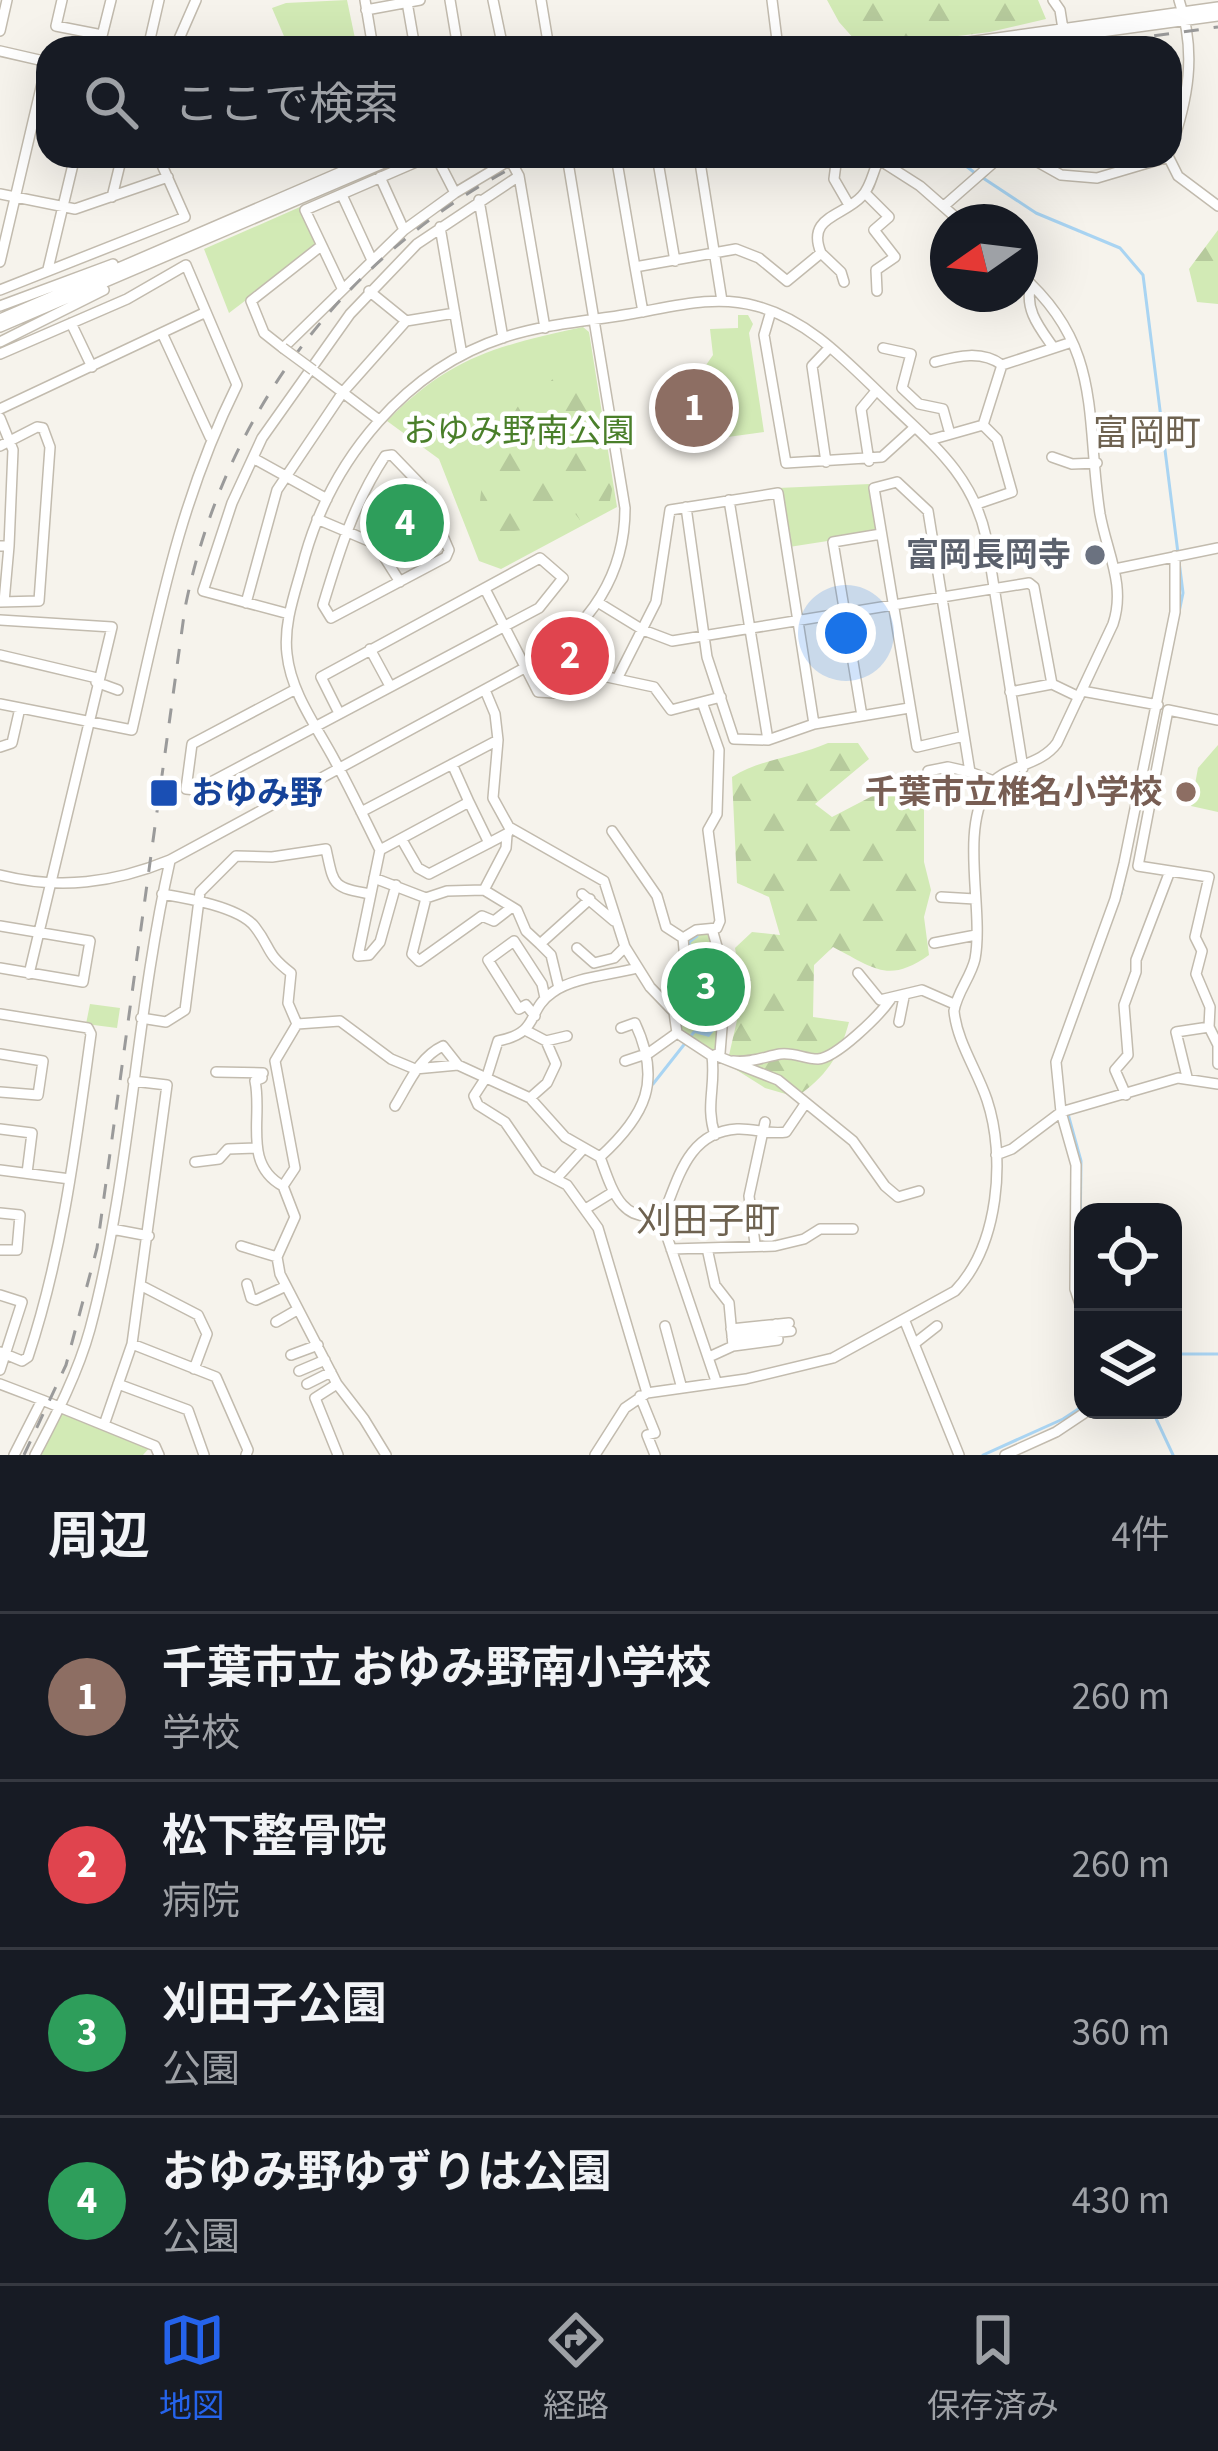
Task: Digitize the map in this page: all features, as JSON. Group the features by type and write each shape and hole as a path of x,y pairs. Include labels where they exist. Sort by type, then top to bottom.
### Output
{"street":[{"path":"0,31 7,0"},
{"path":"62,0 56,26 102,35 111,0"},
{"path":"151,36 159,0"},
{"path":"180,36 196,0"},
{"path":"450,0 456,36"},
{"path":"493,0 500,36"},
{"path":"541,0 547,36"},
{"path":"772,0 776,36"},
{"path":"1053,0 1063,29"},
{"path":"1180,0 1191,65 1182,98"},
{"path":"371,36 365,5 414,1 415,36"},
{"path":"1063,36 1218,12"},
{"path":"1013,36 1185,17"},
{"path":"0,50 36,59"},
{"path":"0,262 36,113"},
{"path":"48,269 71,168"},
{"path":"112,197 119,168"},
{"path":"0,290 191,215 164,168"},
{"path":"0,342 153,258 352,168"},
{"path":"0,323 371,168"},
{"path":"341,288 305,210 403,168"},
{"path":"440,168 455,193"},
{"path":"283,348 371,258 494,168"},
{"path":"515,168 544,328"},
{"path":"0,875 49,883 106,881 170,860 528,667 559,647 599,603 622,549 625,508 569,168"},
{"path":"618,168 643,312"},
{"path":"659,168 675,261"},
{"path":"700,168 722,301"},
{"path":"835,168 834,179 849,205"},
{"path":"844,281 842,272 821,254 818,230 825,218 865,193 873,168"},
{"path":"890,168 941,204"},
{"path":"946,204 987,168"},
{"path":"1048,168 1061,175 1097,178 1128,168"},
{"path":"1175,168 1178,176 1218,206"},
{"path":"289,614 203,591 232,503 253,458 368,291 440,227 519,176"},
{"path":"0,194 62,209 89,206 168,177"},
{"path":"380,177 404,230"},
{"path":"865,193 889,217 874,230 895,257 876,270 877,291"},
{"path":"342,195 371,258"},
{"path":"479,200 503,338"},
{"path":"440,227 462,355"},
{"path":"321,246 251,301 264,332 379,420"},
{"path":"635,267 736,249 759,258 787,281 821,254"},
{"path":"0,306 153,258"},
{"path":"0,354 127,299 186,266 236,385 210,437 170,555 132,730 0,704"},
{"path":"368,291 406,321"},
{"path":"601,1452 625,1408 644,1395 681,1385 746,1379 833,1358 947,1296 966,1277 988,1225 996,1155 992,1116 957,1029 954,1004 973,966 974,860 981,806 994,782 1052,751 1117,613 1119,591 1100,514 1091,404 1072,342 1058,313 1038,292"},
{"path":"396,885 380,942 364,957 358,956 380,850 296,689 286,651 289,614 317,519 379,420 418,382 462,355 544,328 722,301 771,311 799,323 830,347 930,440 961,474 977,504 1023,767"},
{"path":"771,311 764,334 786,463 868,461 882,457 915,427"},
{"path":"1033,312 1052,347"},
{"path":"5,444 44,428 50,447 39,601 2,602 14,460 5,444 0,413 206,313"},
{"path":"246,603 277,490 343,392 406,321 454,313"},
{"path":"71,323 92,367"},
{"path":"162,333 210,437"},
{"path":"1002,365 1072,342"},
{"path":"826,462 812,366 830,347"},
{"path":"883,348 911,355 902,388 910,399 943,410 950,434"},
{"path":"935,362 966,354 993,358 1002,365"},
{"path":"983,425 1002,365"},
{"path":"868,461 861,409 876,391"},
{"path":"930,440 983,425"},
{"path":"977,504 1012,492 1013,487 997,439 983,425"},
{"path":"392,455 408,468 426,498 448,550 446,557 331,617 323,610 346,531 363,489 385,456 392,455"},
{"path":"1052,457 1072,464 1097,463"},
{"path":"253,458 327,500"},
{"path":"964,736 917,748 874,488 897,482 928,511 970,772"},
{"path":"617,679 656,602 670,510 778,493 814,724"},
{"path":"376,544 406,506 426,498"},
{"path":"729,500 768,740"},
{"path":"686,507 704,637 734,739 768,740 814,724 909,708"},
{"path":"317,519 376,544 400,582"},
{"path":"862,716 833,542 881,534"},
{"path":"1115,568 1218,548"},
{"path":"1083,1311 1075,1289 1076,1166 1056,1062 1115,899 1178,592 1175,556"},
{"path":"296,689 192,744 186,788 196,790 539,608 563,578 540,558 321,677 339,713"},
{"path":"664,560 694,563"},
{"path":"599,603 643,630 672,641 1030,584 1052,684"},
{"path":"485,589 538,692 554,693 579,671 654,687 671,710 721,697"},
{"path":"0,620 112,627 28,974"},
{"path":"370,650 391,686"},
{"path":"0,655 97,680 118,690"},
{"path":"1010,692 1052,684 1080,694 1218,720"},
{"path":"484,890 506,848 508,831 493,798 497,740 495,714 485,690"},
{"path":"683,938 717,928 720,921 708,830 717,814 719,750 702,702"},
{"path":"0,747 12,742 20,708"},
{"path":"1168,710 1138,866 1209,877 1195,937 1202,951 1196,974 1210,1007 1209,1027 1218,1045 1218,1064"},
{"path":"361,812 497,740"},
{"path":"452,764 490,843"},
{"path":"928,772 948,767 994,782"},
{"path":"380,850 469,802"},
{"path":"612,830 657,896 666,927 683,938"},
{"path":"402,840 418,868 430,874 508,831"},
{"path":"508,831 604,880 625,947 674,1012 677,1033"},
{"path":"141,1018 166,1022 185,1010 200,892 236,856 272,857 326,849 334,883 370,894"},
{"path":"35,1455 89,1333 112,1229 141,1018 170,860"},
{"path":"1126,1095 1115,1070 1128,1055 1124,1004 1170,872"},
{"path":"374,878 426,898 447,891 484,890 512,907 551,955 559,988"},
{"path":"162,894 200,900 254,926 269,956 291,973 288,1003 297,1024"},
{"path":"541,944 586,897 614,921"},
{"path":"941,897 975,899"},
{"path":"426,898 412,954 419,961 482,916 494,921 512,907"},
{"path":"0,926 89,940 83,982 0,968"},
{"path":"712,928 725,978 706,1110 715,1135"},
{"path":"934,943 976,935"},
{"path":"674,1012 687,984 683,938"},
{"path":"535,1016 526,1004 519,1009 488,960 514,941 542,984 545,998"},
{"path":"577,948 594,963 625,947"},
{"path":"604,961 609,976"},
{"path":"637,968 559,988 545,998 517,1038 498,1041 487,1076 474,1096 475,1102 505,1121 538,1171 567,1185 598,1228 655,1433 647,1435 655,1455"},
{"path":"858,973 874,996 890,1000 922,990 954,1004"},
{"path":"1203,985 1218,982"},
{"path":"899,1022 904,997"},
{"path":"715,1056 738,1062 789,1053 830,1056 890,1000"},
{"path":"0,1014 90,1030 70,1179 47,1299 28,1357 22,1361 3,1353"},
{"path":"297,1024 340,1021 391,1059 418,1069 458,1065 530,1098 565,1138 601,1157 622,1209 632,1215 660,1216"},
{"path":"601,1157 616,1143 649,1090 649,1053 635,1023 622,1028"},
{"path":"283,1186 295,1168 274,1071 279,1051 297,1024"},
{"path":"1187,1077 1177,1032 1209,1027"},
{"path":"525,1030 546,1041 556,1064 547,1083 530,1098"},
{"path":"677,1033 733,1065 778,1080 854,1141 885,1186 900,1197"},
{"path":"625,1061 649,1053 677,1033"},
{"path":"546,1041 567,1036"},
{"path":"395,1106 424,1058 437,1047 442,1046 458,1065"},
{"path":"0,1054 43,1061 38,1094 0,1092"},
{"path":"216,1072 274,1071"},
{"path":"260,1073 262,1078 255,1082 260,1100 253,1134 270,1179 283,1186 295,1217 278,1257 284,1287 337,1384 386,1455"},
{"path":"996,1155 1066,1111 1187,1077 1218,1084"},
{"path":"104,1425 132,1344 167,1085 133,1082"},
{"path":"716,1381 660,1216 691,1150 736,1129 786,1132 805,1104"},
{"path":"755,1244 749,1196 764,1128"},
{"path":"0,1129 32,1133 27,1173"},
{"path":"195,1162 219,1160 227,1150 257,1148"},
{"path":"556,1179 584,1148"},
{"path":"0,1170 70,1179"},
{"path":"891,1210 900,1197 919,1191"},
{"path":"587,1208 613,1192"},
{"path":"0,1213 20,1215 17,1250 0,1250"},
{"path":"804,1239 808,1218"},
{"path":"112,1229 149,1236"},
{"path":"671,1250 776,1246 820,1229 854,1229"},
{"path":"242,1246 278,1257"},
{"path":"707,1247 715,1285 729,1304 732,1337"},
{"path":"247,1284 256,1300 284,1287"},
{"path":"140,1285 198,1315 207,1334 194,1369"},
{"path":"0,1295 22,1303 0,1370"},
{"path":"276,1322 297,1310"},
{"path":"904,1319 959,1455"},
{"path":"665,1326 681,1385"},
{"path":"709,1357 732,1337 790,1327"},
{"path":"914,1344 937,1327"},
{"path":"732,1337 778,1340 777,1329"},
{"path":"132,1344 220,1381 246,1455"},
{"path":"292,1355 318,1345"},
{"path":"299,1371 325,1360"},
{"path":"308,1384 331,1372"},
{"path":"0,1384 157,1450"},
{"path":"118,1384 188,1410 204,1455"},
{"path":"337,1384 315,1398 338,1455"},
{"path":"14,1455 42,1400"},
{"path":"1005,1455 1076,1419"},
{"path":"146,1455 157,1450"}],"green space":[{"path":"347,0 354,36 284,36 272,8"},
{"path":"827,0 1038,0 1046,19 958,36 851,36"},
{"path":"300,207 319,245 229,313 204,249"},
{"path":"1218,230 1218,304 1197,302 1189,269"},
{"path":"738,315 748,315 753,324 749,333 764,432 699,441 695,422 703,419 697,378 713,355 710,329 738,328"},
{"name":"おゆみ野南公園","path":"583,327 589,332 617,507 501,569 479,561 439,459 387,421 454,368 500,348"},
{"path":"580,359 592,361 612,490 609,506 580,520 573,511 544,528 514,531 505,550 482,547 464,509 480,502 485,476 517,408 557,374 571,385"},
{"path":"870,484 879,533 789,547 778,488"},
{"path":"407,510 420,536 388,553 381,544"},
{"path":"828,743 858,743 869,759 815,804 832,817 882,791 914,782 924,795 924,862 931,890 924,917 929,955 891,971 833,947 814,965 813,1017 849,1022 830,1065 796,1097 765,1088 727,1064 743,994 735,948 752,932 780,935 769,897 737,883 732,777"},
{"path":"1218,745 1218,812 1191,806 1198,768"},
{"path":"710,932 724,978 718,1052 713,1053 677,1028 678,1008 691,981 687,938"},
{"path":"90,1004 120,1008 117,1028 86,1024"},
{"path":"62,1410 151,1446 143,1455 41,1455"}],"water":[{"path":"705,997 714,1004 714,1031 709,1037 695,1033 689,1010 693,1002"}],"waterway":[{"path":"969,168 975,173"},
{"path":"983,178 1036,213 1120,248 1143,275 1183,593 1121,894"},
{"path":"680,1021 693,982 689,942 697,936"},
{"path":"653,1084 694,1032"},
{"path":"1068,1114 1081,1161 1080,1203"},
{"path":"1182,1354 1218,1354"},
{"path":"983,1455 1074,1412"},
{"path":"1156,1419 1173,1455"}],"railway":[{"path":"1152,36 1218,27"},
{"path":"24,1455 66,1365 97,1248 185,608 204,535 231,466 265,401 306,341 354,286 408,236 514,168"}],"place":[{"name":"千葉市立 おゆみ野南小学校","path":"694,408"},
{"name":"おゆみ野ゆずりは公園","path":"405,523"},
{"name":"富岡長岡寺","path":"1095,555"},
{"name":"松下整骨院","path":"570,656"},
{"name":"千葉市立椎名小学校","path":"1186,792"},
{"name":"おゆみ野","path":"164,793"},
{"name":"刈田子公園","path":"706,987"}],"district":[{"name":"富岡町","path":"1147,433"},
{"name":"刈田子町","path":"708,1221"}]}
